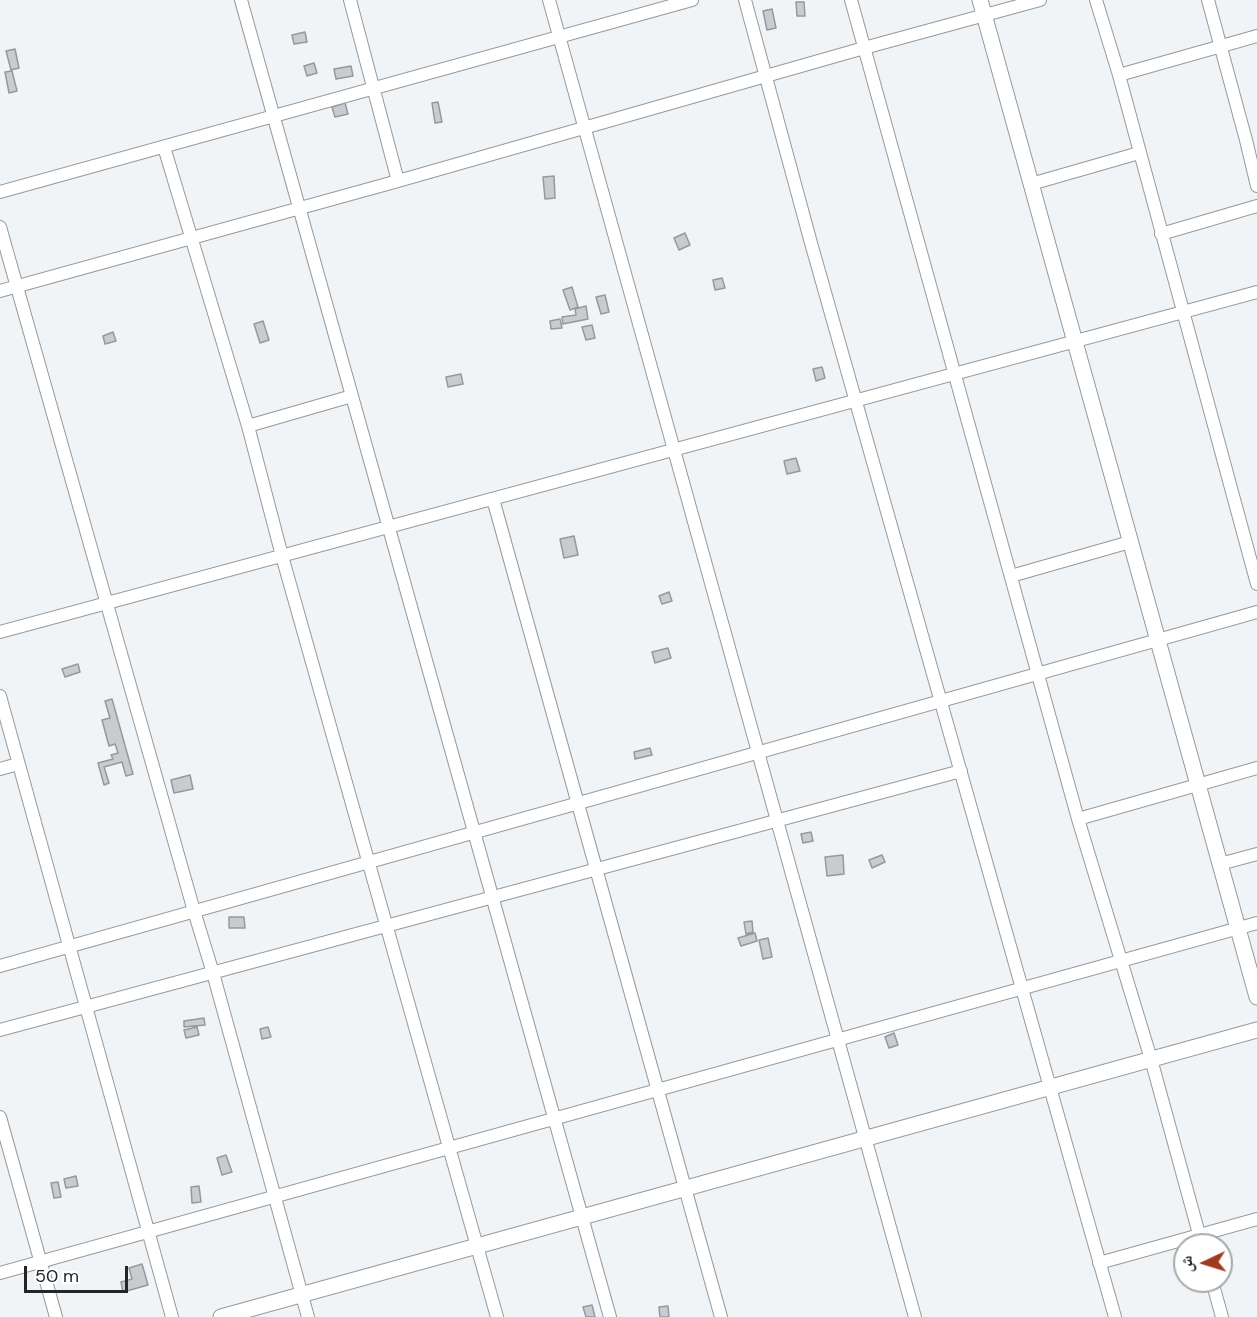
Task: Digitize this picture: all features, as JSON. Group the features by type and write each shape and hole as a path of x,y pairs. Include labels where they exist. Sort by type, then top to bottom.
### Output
{"street":[{"path":"241,0 610,1317"},
{"path":"350,0 399,181"},
{"path":"549,0 915,1317"},
{"path":"0,192 692,0"},
{"path":"745,0 1114,1317"},
{"path":"851,0 1078,819 1151,1059 1199,1233"},
{"path":"980,0 1257,997"},
{"path":"0,291 1040,0"},
{"path":"1096,0 1119,75 1257,584"},
{"path":"1208,0 1220,46 1252,138 1257,186"},
{"path":"1119,75 1257,36"},
{"path":"164,147 248,426 282,556 497,1317"},
{"path":"1031,184 1139,153"},
{"path":"1161,234 1257,206"},
{"path":"0,227 213,973 308,1317"},
{"path":"0,632 1257,292"},
{"path":"248,426 352,396"},
{"path":"494,499 721,1317"},
{"path":"1011,576 1130,542"},
{"path":"0,966 1257,612"},
{"path":"0,696 172,1317"},
{"path":"0,769 18,764"},
{"path":"1078,819 1257,768"},
{"path":"0,1030 961,771"},
{"path":"1220,864 1257,854"},
{"path":"0,1273 1257,923"},
{"path":"220,1317 1257,1030"},
{"path":"0,1117 56,1317"},
{"path":"1220,1233 1257,1219"},
{"path":"1100,1263 1173,1246"},
{"path":"1215,1293 1222,1317"}],"building":[{"path":"796,2 804,2 805,16 797,16"},
{"path":"772,9 776,28 767,30 763,11"},
{"path":"305,32 307,42 294,44 292,35"},
{"path":"15,49 19,68 11,70 6,51"},
{"path":"314,63 317,73 307,76 304,66"},
{"path":"351,66 353,76 336,79 334,69"},
{"path":"12,71 17,91 9,93 5,72"},
{"path":"438,102 442,122 435,123 432,103"},
{"path":"345,103 348,114 335,117 332,107"},
{"path":"554,176 555,198 545,199 543,177"},
{"path":"685,233 690,245 679,250 674,238"},
{"path":"722,278 725,288 715,290 713,280"},
{"path":"572,287 578,307 570,310 563,290"},
{"path":"605,295 609,312 601,314 596,297"},
{"path":"586,306 588,319 563,324 562,317 576,315 575,309"},
{"path":"560,319 562,328 551,329 550,321"},
{"path":"263,321 269,340 260,343 254,324"},
{"path":"592,325 595,338 586,340 582,327"},
{"path":"113,332 116,341 105,344 103,336"},
{"path":"822,367 825,378 816,381 813,369"},
{"path":"461,374 463,384 448,387 446,377"},
{"path":"796,458 800,471 787,474 784,461"},
{"path":"574,536 578,555 564,558 560,539"},
{"path":"669,592 672,601 662,604 659,596"},
{"path":"668,648 671,658 655,663 652,652"},
{"path":"78,664 80,672 65,677 62,669"},
{"path":"112,699 133,774 126,776 122,762 104,767 109,783 104,785 98,763 113,759 111,755 118,753 115,744 109,746 102,720 110,718 105,701"},
{"path":"650,748 652,755 635,759 634,752"},
{"path":"190,775 193,789 174,793 171,780"},
{"path":"811,832 813,841 803,843 801,834"},
{"path":"843,855 844,874 827,876 825,857"},
{"path":"882,855 885,862 872,868 869,860"},
{"path":"229,917 244,917 245,928 229,928"},
{"path":"752,921 753,932 746,934 744,922"},
{"path":"755,933 757,941 741,946 738,938"},
{"path":"768,938 772,957 763,959 759,940"},
{"path":"204,1018 205,1025 184,1027 184,1021"},
{"path":"197,1027 199,1035 186,1038 184,1030"},
{"path":"268,1027 271,1037 262,1039 260,1029"},
{"path":"894,1033 898,1045 889,1048 885,1037"},
{"path":"226,1155 232,1172 222,1175 217,1158"},
{"path":"76,1176 78,1186 66,1188 64,1179"},
{"path":"58,1182 61,1197 54,1198 51,1183"},
{"path":"199,1186 201,1202 192,1203 191,1187"},
{"path":"142,1264 148,1285 123,1292 121,1282 132,1279 129,1268"},
{"path":"592,1305 595,1317 586,1317 583,1307"},
{"path":"668,1306 669,1317 660,1317 659,1307"}]}
